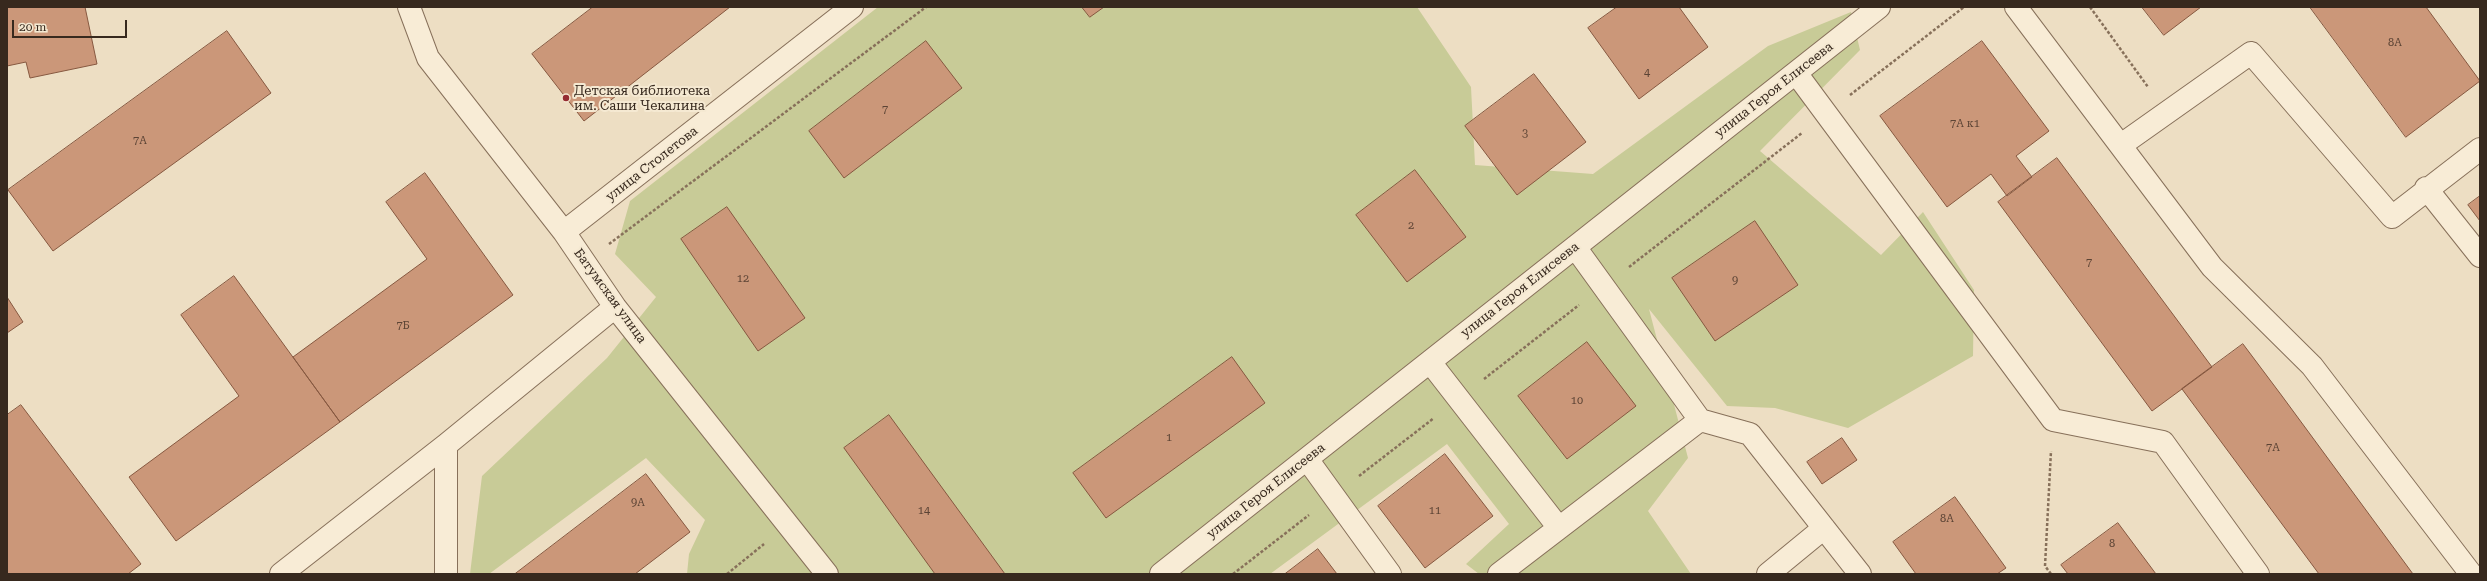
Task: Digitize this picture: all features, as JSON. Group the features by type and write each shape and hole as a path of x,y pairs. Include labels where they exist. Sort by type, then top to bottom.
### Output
{"street":[{"name":"Батумская улица","path":"409,7 428,58 564,232 615,307 827,574"},
{"name":"улица Столетова","path":"564,232 852,7"},
{"name":"улица Героя Елисеева","path":"1162,574 1879,7"},
{"path":"2016,7 2212,267 2312,366 2472,574"},
{"path":"2121,145 2251,53 2392,217 2426,188 2480,149"},
{"path":"1796,73 2053,420 2163,442 2258,574"},
{"path":"2426,188 2480,256"},
{"path":"1575,246 1700,420 1750,434 1860,574"},
{"path":"281,574 446,445 615,307"},
{"path":"1430,362 1559,528"},
{"path":"1499,574 1700,420"},
{"path":"446,445 446,574"},
{"path":"1307,459 1390,574"},
{"path":"1768,574 1824,528"}],"path":[{"path":"585,262 926,7"},
{"path":"2090,7 2167,113"},
{"path":"2051,574 2045,566 2053,420"},
{"path":"727,574 788,524"}],"green space":[{"path":"878,7 1417,7 1471,87 1475,165 1593,174 1768,46 1851,12 1860,50 1760,151 1881,255 1923,212 1974,290 1973,356 1848,428 1775,408 1727,406 1649,309 1688,458 1648,511 1691,574 1479,574 1466,564 1509,524 1447,444 1270,574 687,574 689,554 705,520 646,458 489,574 470,574 482,476 607,358 656,297 615,254 630,201"}],"building":[{"path":"7,7 85,7 97,64 30,78 26,62 7,66"},
{"path":"593,7 730,7 584,121 532,54"},
{"path":"1082,7 1104,7 1090,17"},
{"path":"1617,7 1679,7 1708,47 1639,99 1588,28"},
{"path":"2142,7 2201,7 2164,35"},
{"path":"2310,7 2426,7 2480,81 2406,137"},
{"path":"227,31 271,93 53,251 8,190"},
{"path":"926,41 962,88 844,178 809,131"},
{"path":"1982,41 2049,131 2016,156 2032,177 2007,196 1991,174 1947,207 1880,116"},
{"path":"1534,74 1586,142 1517,195 1465,126"},
{"path":"2057,158 2212,367 2152,411 1998,202"},
{"path":"1415,170 1466,237 1407,282 1356,215"},
{"path":"425,173 513,295 340,422 293,357 427,259 386,202"},
{"path":"2480,196 2480,221 2468,205"},
{"path":"727,207 805,318 758,351 681,239"},
{"path":"1755,221 1798,285 1715,341 1672,278"},
{"path":"234,276 340,422 176,541 129,477 239,396 181,315"},
{"path":"7,297 23,322 7,333"},
{"path":"1587,342 1636,406 1567,459 1518,396"},
{"path":"2243,344 2413,574 2319,574 2182,389"},
{"path":"1232,357 1265,403 1106,518 1073,473"},
{"path":"21,405 141,564 128,574 7,574 7,415"},
{"path":"889,415 1005,574 935,574 844,448"},
{"path":"1842,438 1857,460 1822,484 1807,462"},
{"path":"1445,454 1493,516 1425,568 1378,506"},
{"path":"646,474 690,532 635,574 515,574"},
{"path":"1955,497 2006,568 1997,574 1916,574 1893,542"},
{"path":"2118,523 2156,574 2068,574 2061,565"},
{"path":"1318,549 1337,574 1285,574"}],"place":[{"name":"Детская библиотека им. Саши Чекалина","path":"566,98"}]}
